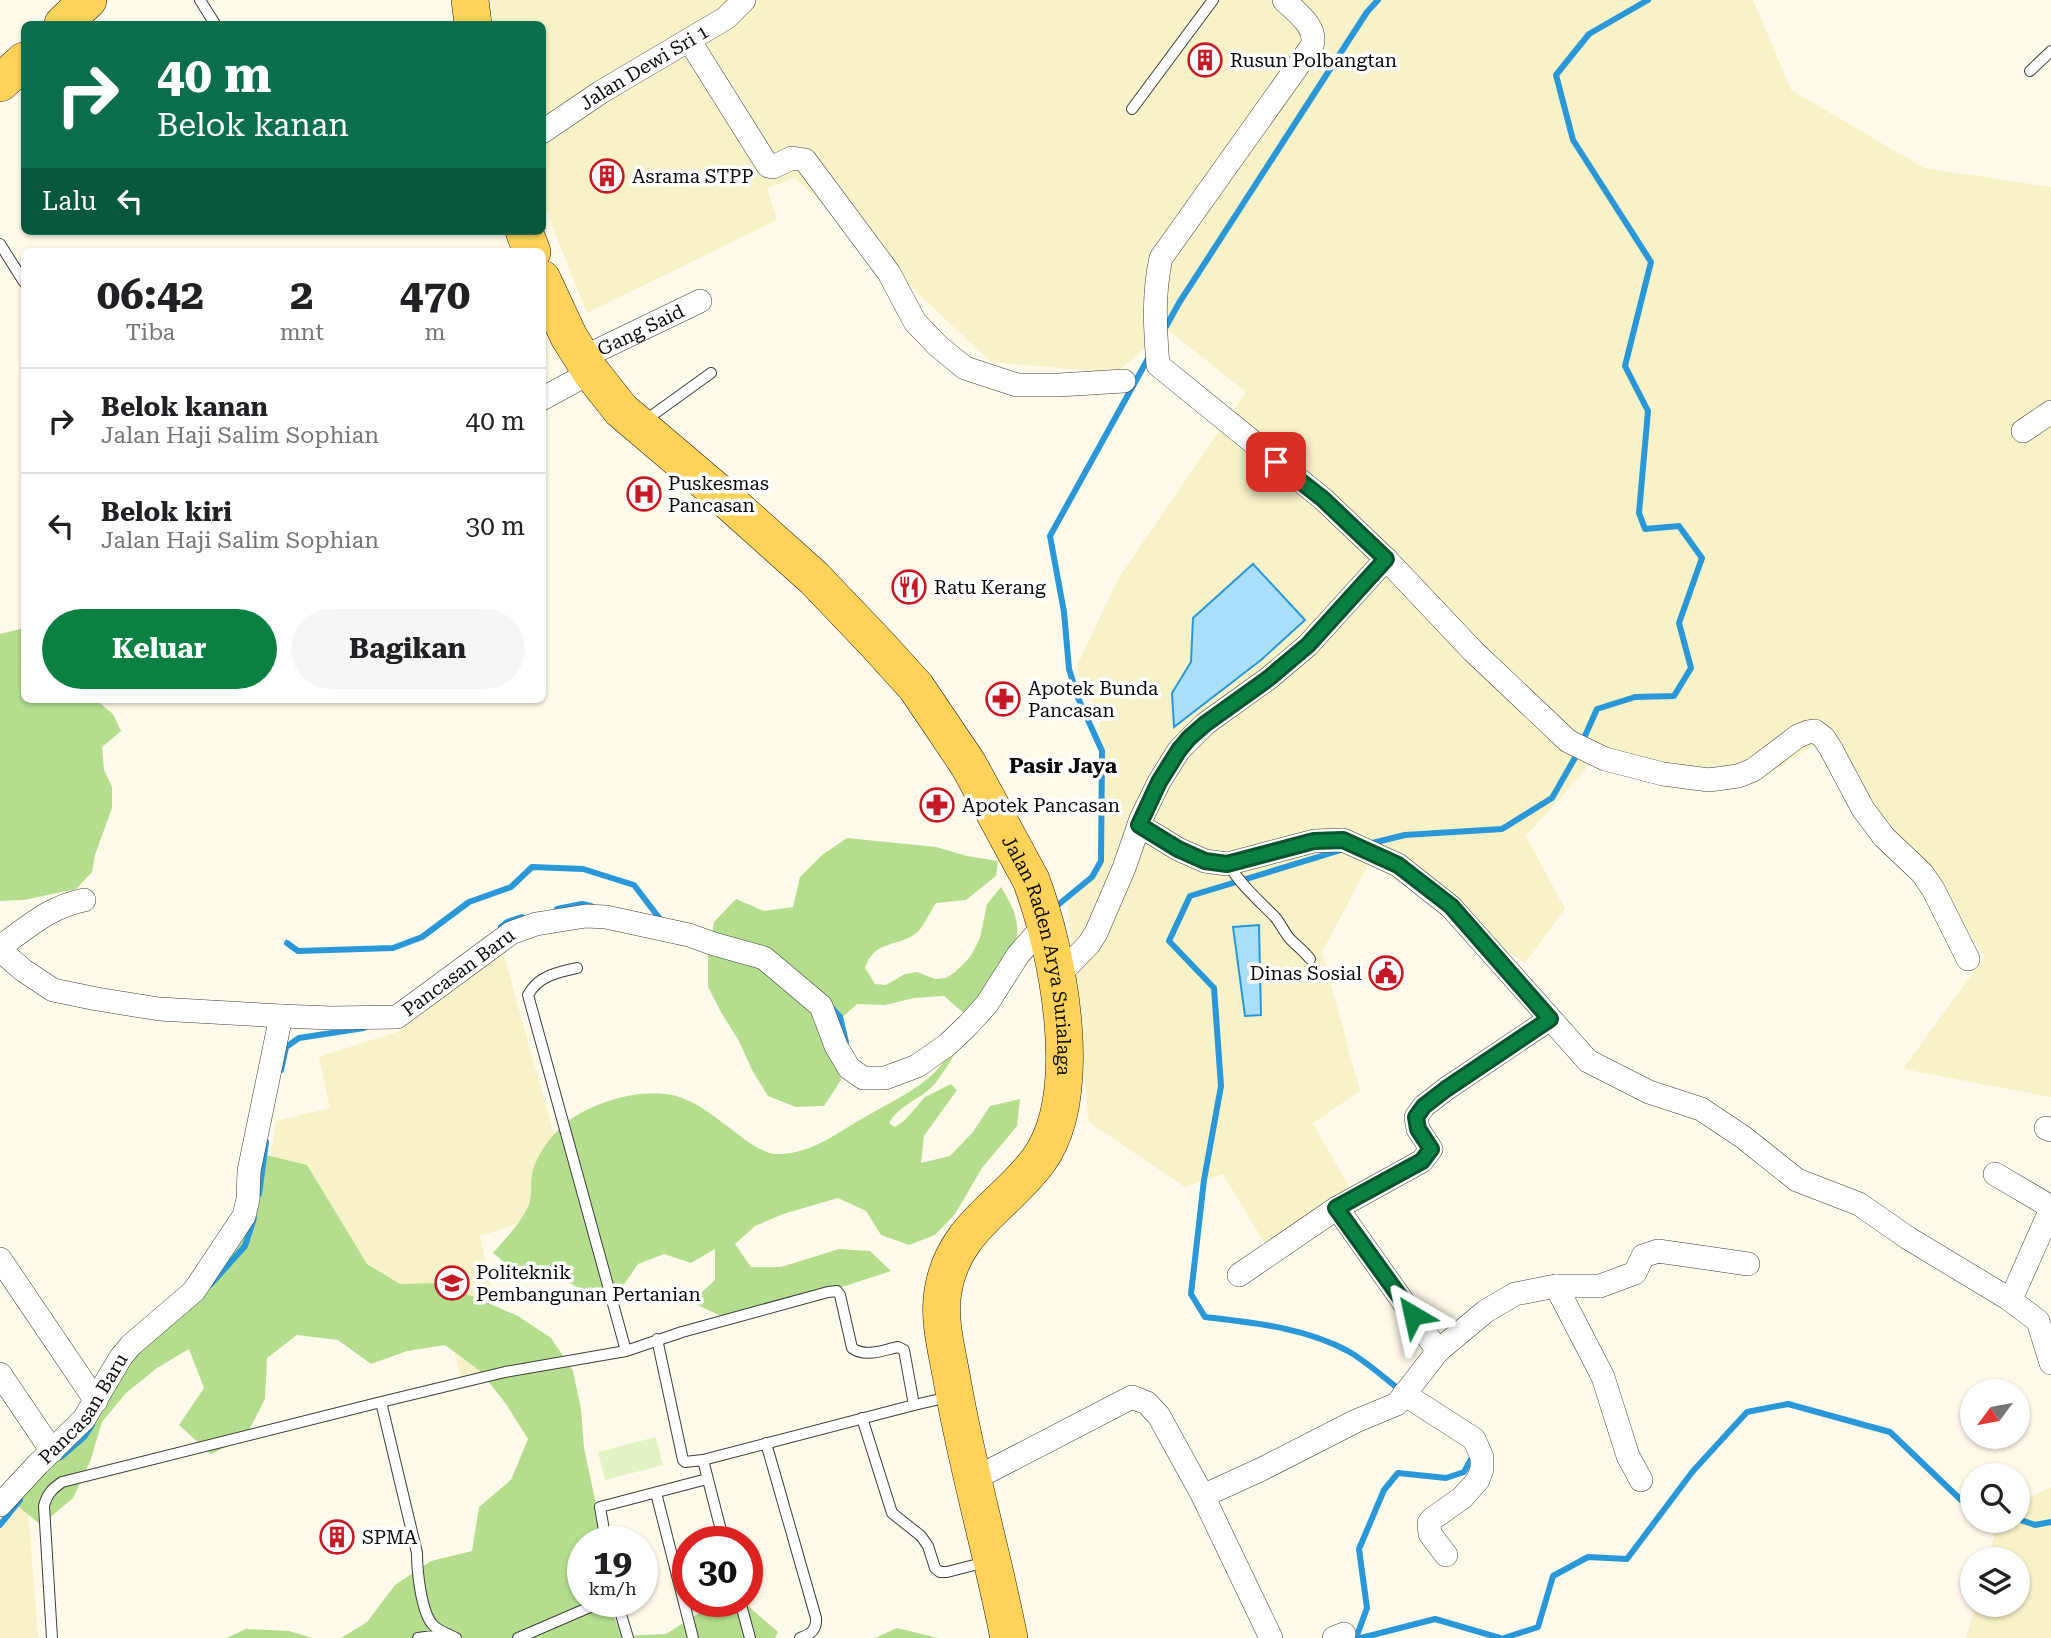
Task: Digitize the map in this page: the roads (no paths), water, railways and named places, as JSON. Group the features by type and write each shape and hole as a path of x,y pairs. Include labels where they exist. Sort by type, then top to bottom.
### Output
{"main road":[{"path":"66,21 88,0"},
{"path":"470,0 473,21"},
{"path":"0,83 21,64"},
{"name":"Jalan Raden Arya Surialaga","path":"546,289 555,310 587,365 621,410 727,500 814,579 916,687 968,764 1039,901 1058,976 1063,1019 1064,1072 1061,1107 1052,1140 1037,1163 971,1228 953,1256 943,1291 942,1326 955,1396 1009,1638"}],"street":[{"name":"Jalan Dewi Sri 1","path":"546,129 601,92 726,18 744,0"},
{"path":"1284,0 1312,30 1315,37 1312,46 1161,258 1154,303 1158,365 1323,499 1386,559 1473,651 1568,740 1605,759 1663,774 1709,780 1738,776 1754,770 1798,736 1815,731 1831,749 1863,809 1884,837 1922,873 1933,889 1968,959"},
{"path":"689,40 768,166 773,167 792,158 805,160 889,273 915,322 956,361 965,368 1017,385 1124,381"},
{"name":"Gang Said","path":"546,396 587,365 700,301"},
{"path":"2023,431 2051,412"},
{"path":"1058,976 1096,933 1139,825 1159,782 1179,750 1205,724 1269,678 1308,645 1386,559"},
{"path":"1139,825 1178,849 1232,872 1314,841 1343,840 1398,865 1451,906 1588,1061 1649,1092 1701,1109 1743,1137 1797,1180 1860,1204 1908,1238 2044,1318 2051,1363"},
{"path":"84,900 51,911 0,948 23,971 53,990 159,1009 281,1016"},
{"name":"Pancasan Baru","path":"0,1505 85,1419 126,1351 194,1291 244,1216 249,1171 281,1016 397,1017 511,933 536,924 586,916 606,917 689,935 765,958 821,1006 836,1046 849,1068 863,1078 885,1078 917,1066 947,1045 968,1025 986,1004 1018,955 1039,901"},
{"path":"1239,1275 1336,1208 1422,1161 1431,1149 1418,1129 1416,1117 1424,1106 1488,1059 1550,1019"},
{"path":"1994,1174 2051,1208 2042,1248 2009,1298"},
{"path":"1336,1208 1438,1351"},
{"path":"1203,1496 1393,1404 1438,1351 1486,1311 1515,1294 1556,1286 1600,1286 1635,1273 1643,1256 1658,1251 1748,1264"},
{"path":"0,1259 96,1401"},
{"path":"1556,1286 1603,1377 1628,1456 1641,1479"},
{"path":"0,1374 52,1451"},
{"path":"972,1480 1132,1397 1147,1403 1158,1416 1203,1496 1271,1638"},
{"path":"1393,1404 1474,1439 1482,1457 1480,1478 1453,1504 1432,1519 1429,1526 1430,1534 1446,1555"}],"lane":[{"path":"200,0 213,21"},
{"path":"1132,109 1213,0"},
{"path":"2030,71 2051,51"},
{"path":"0,244 21,277"},
{"path":"638,425 710,373"},
{"path":"1232,872 1310,959"},
{"path":"577,968 558,972 534,985 528,995 626,1350"},
{"path":"52,1638 44,1506 46,1496 62,1482 505,1372 626,1350 657,1339 837,1291 852,1349 868,1354 898,1346 904,1350 914,1405"},
{"path":"657,1339 685,1462 703,1460 955,1396"},
{"path":"382,1402 415,1542 426,1609 432,1624 452,1636"},
{"path":"862,1418 892,1513 920,1535 928,1546 935,1568 940,1572 947,1572 991,1561"},
{"path":"766,1443 816,1618 814,1630 800,1638"},
{"path":"703,1460 720,1526"},
{"path":"603,1526 600,1507 707,1479"},
{"path":"656,1493 693,1638"},
{"path":"518,1638 567,1617"},
{"path":"622,1617 628,1638"},
{"path":"744,1617 750,1638"},
{"path":"418,1638 452,1636"}],"water":[{"path":"1253,564 1305,620 1261,660 1174,727 1172,693 1191,662 1193,618"},
{"path":"1259,925 1261,1015 1245,1016 1233,927"}],"waterway":[{"path":"1164,330 1367,12 1378,0"},
{"path":"1368,844 1405,835 1502,829 1552,798 1576,756 1597,709 1635,697 1674,696 1691,668 1679,623 1702,558 1679,526 1645,529 1639,513 1648,411 1625,366 1651,262 1573,140 1556,75 1589,34 1648,0"},
{"path":"1053,909 1092,877 1101,861 1102,751 1078,698 1069,669 1064,612 1050,536 1150,355"},
{"path":"1341,850 1190,896 1169,941 1214,988 1221,1086 1204,1180 1191,1294 1205,1317 1278,1327 1314,1336 1348,1351 1400,1390"},
{"path":"287,943 298,951 393,948 422,937 469,902 511,887 532,867 583,869 634,885 660,919"},
{"path":"557,909 582,904 591,906"},
{"path":"501,927 522,917"},
{"path":"832,1008 840,1017 846,1042"},
{"path":"281,1070 286,1047 299,1038 364,1028"},
{"path":"259,1194 266,1142"},
{"path":"211,1284 245,1246 254,1218"},
{"path":"1504,1638 1538,1627 1553,1576 1588,1557 1627,1559 1693,1471 1747,1412 1788,1404 1890,1432 1960,1499"},
{"path":"61,1457 84,1437 92,1425"},
{"path":"1356,1638 1367,1608 1359,1549 1384,1490 1398,1473 1446,1478 1464,1472 1474,1454"},
{"path":"0,1525 20,1500"},
{"path":"2030,1523 2051,1522"},
{"path":"1361,1638 1435,1619 1500,1638"}],"place":[{"name":"Rusun Polbangtan","path":"1205,60"},
{"name":"Asrama STPP","path":"607,176"},
{"name":"Puskesmas Pancasan","path":"644,494"},
{"name":"Ratu Kerang","path":"909,587"},
{"name":"Apotek Bunda Pancasan","path":"1003,699"},
{"name":"Apotek Pancasan","path":"937,805"},
{"name":"Dinas Sosial","path":"1386,973"},
{"name":"Politeknik Pembangunan Pertanian","path":"452,1283"},
{"name":"SPMA","path":"337,1537"}],"district":[{"name":"Pasir Jaya","path":"1063,766"}]}
